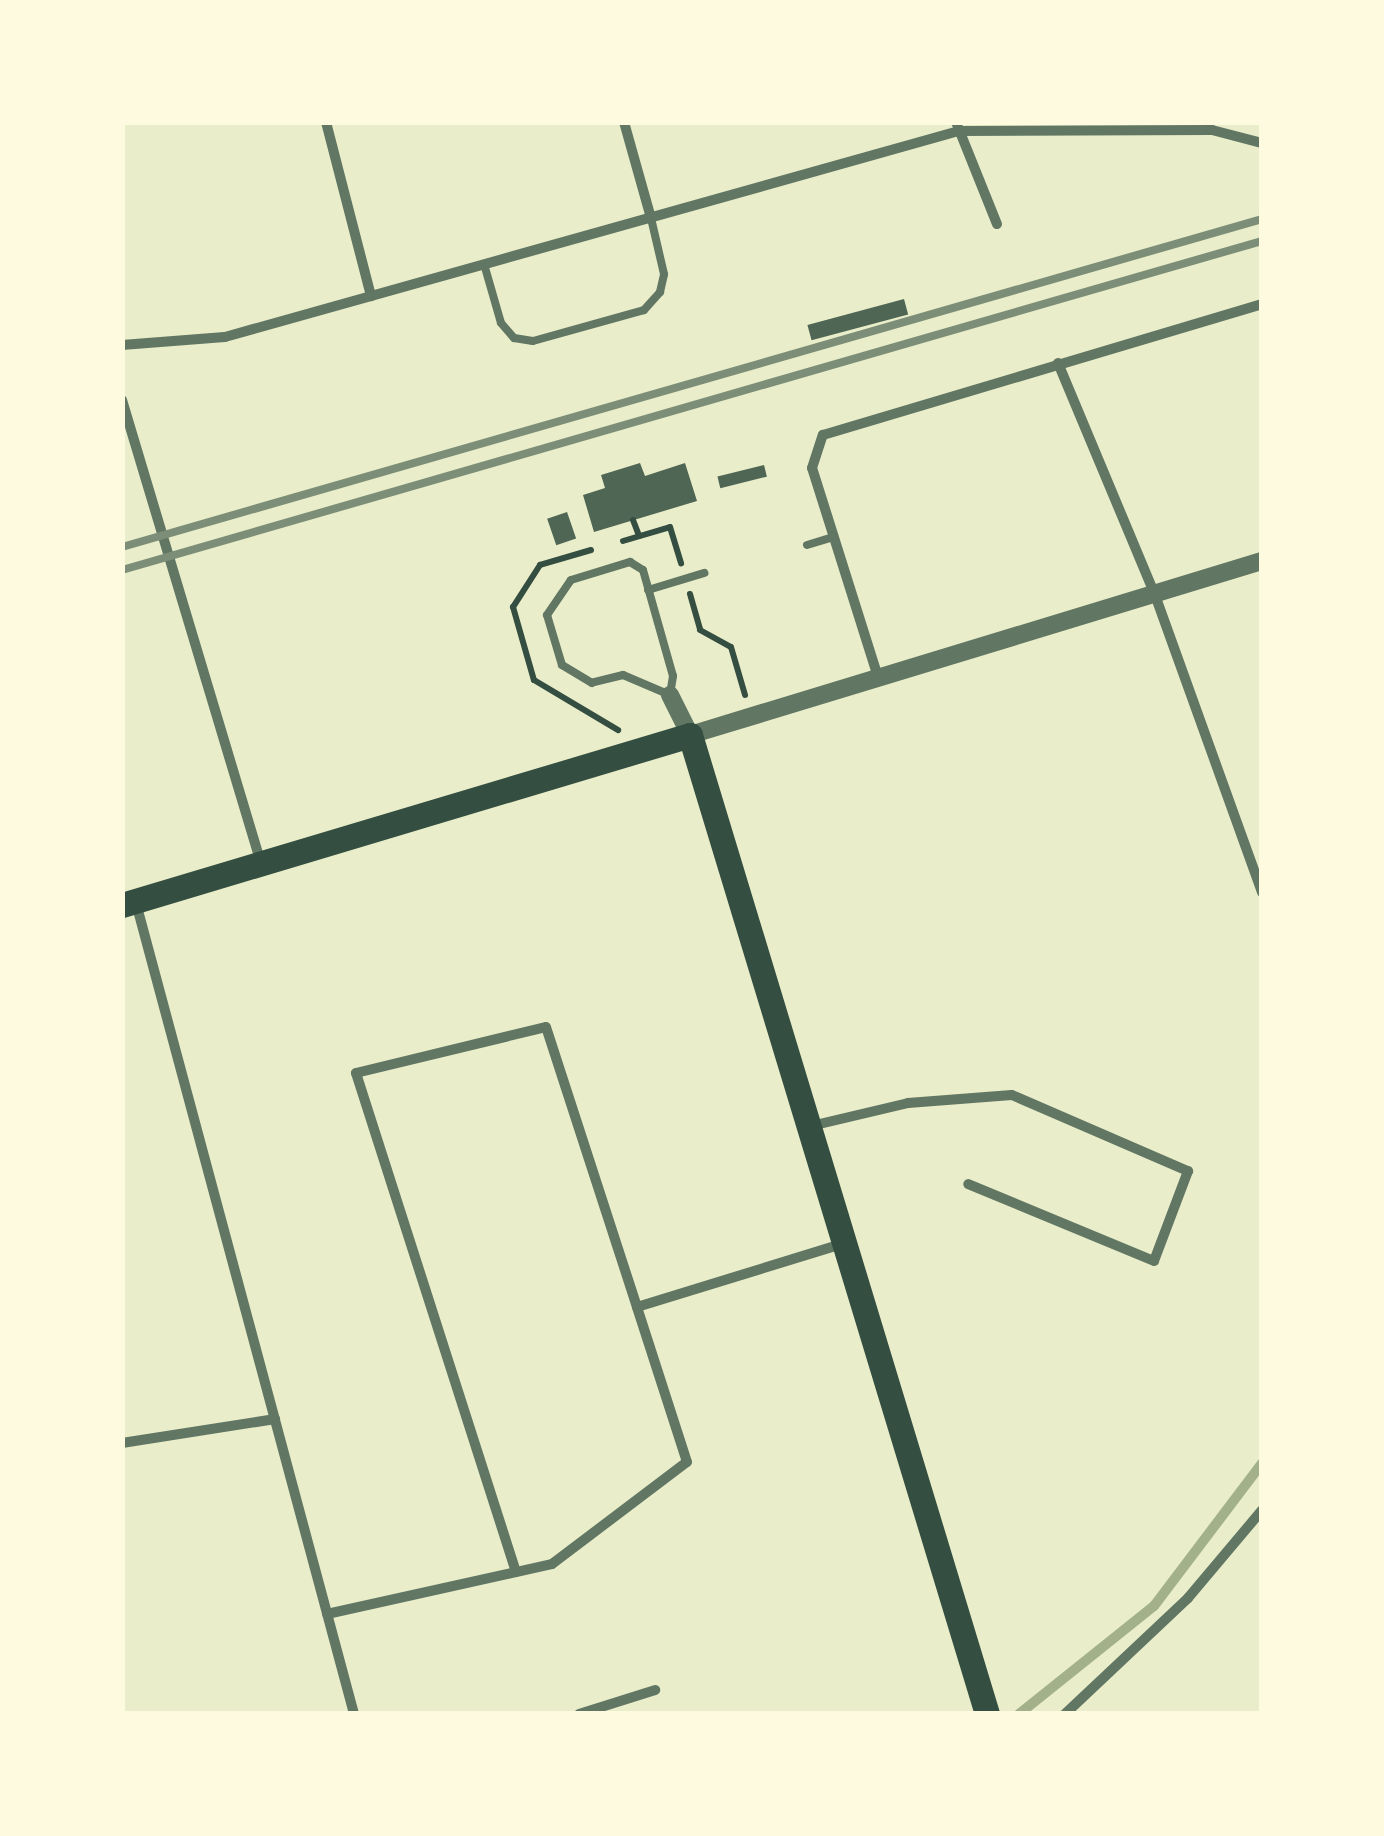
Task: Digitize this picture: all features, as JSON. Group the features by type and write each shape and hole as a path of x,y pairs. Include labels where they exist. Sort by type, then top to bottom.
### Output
{"main road":[{"path":"129,903 690,736 987,1714"}],"street":[{"path":"326,122 371,296"},
{"path":"624,122 650,218"},
{"path":"122,345 225,337 957,127 1212,130 1262,142"},
{"path":"957,127 997,224"},
{"path":"878,677 812,468 823,434 1262,304"},
{"path":"1058,363 1154,595 1262,892"},
{"path":"122,400 261,862"},
{"path":"670,695 690,736 1262,562"},
{"path":"129,903 354,1714"},
{"path":"327,1614 516,1572 552,1564 687,1462 546,1027 356,1073 516,1572"},
{"path":"810,1126 908,1103 1012,1095 1188,1171 1154,1260 968,1184"},
{"path":"637,1307 846,1242"},
{"path":"122,1443 275,1419"},
{"path":"1065,1714 1188,1598 1262,1510"},
{"path":"579,1714 656,1690"}],"lane":[{"path":"484,264 501,323 514,338 551,336 644,310 660,292 664,274 650,218"},
{"path":"807,545 834,537"},
{"path":"630,562 643,570 673,676 670,695 622,675 592,683 562,666 547,615 571,580 630,562"},
{"path":"648,590 704,573"}],"path":[{"path":"633,520 639,536"},
{"path":"670,527 700,630 731,648 746,696"}],"building":[{"path":"904,299 908,314 812,340 807,325"},
{"path":"640,463 645,476 685,463 697,501 594,532 583,495 605,488 601,475"},
{"path":"764,465 767,477 720,488 717,477"},
{"path":"567,512 576,538 556,545 547,519"}],"waterway":[{"path":"1019,1714 1154,1606 1262,1463"}],"railway":[{"path":"122,547 1262,219"},
{"path":"122,570 1262,241"}]}
